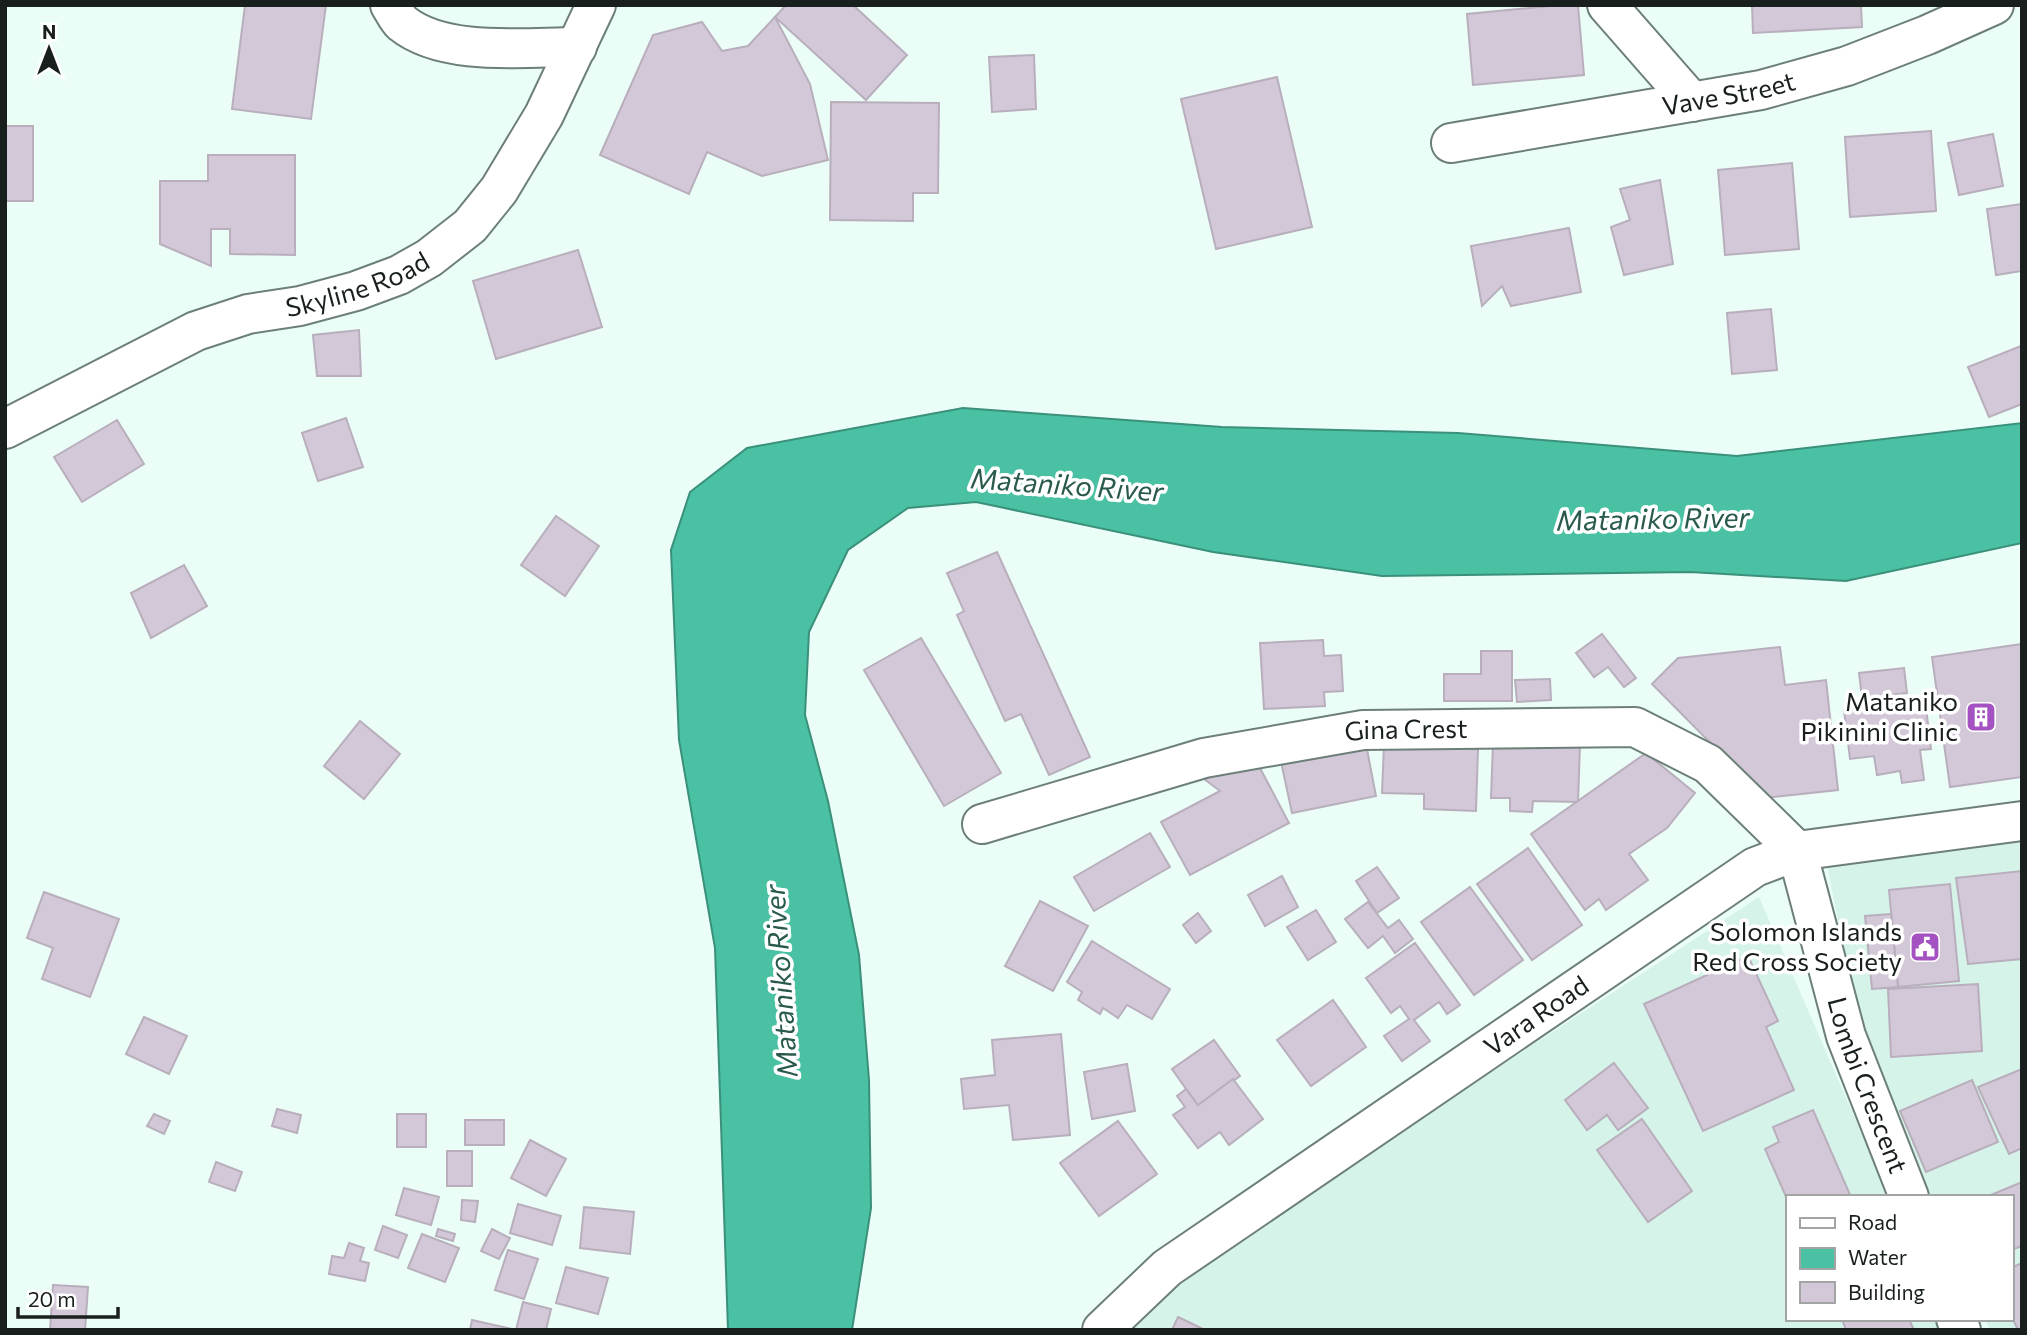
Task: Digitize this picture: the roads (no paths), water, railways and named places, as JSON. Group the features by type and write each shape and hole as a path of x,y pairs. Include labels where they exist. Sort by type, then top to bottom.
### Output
{"street":[{"path":"390,5 401,22 427,38 459,46 577,47"},
{"name":"Skyline Road","path":"5,429 196,331 248,314 300,306 356,291 399,275 429,258 470,226 499,190 544,115 596,5"},
{"path":"1607,5 1692,102"},
{"name":"Vave Street","path":"1451,143 1761,90 1847,66 1994,5"},
{"name":"Gina Crest","path":"982,824 1204,758 1363,730 1635,727 1707,764 1797,851"},
{"name":"Vara Road","path":"1102,1330 1167,1268 1755,867 1797,851 2022,821"},
{"name":"Lombi Crescent","path":"1797,851 1846,1036 1908,1195"}],"water":[{"name":"Mataniko River","path":"963,408 1222,427 1458,433 1737,456 2022,423 2022,543 1846,581 1690,572 1382,576 1213,552 976,502 908,508 848,550 809,632 805,715 828,801 859,955 869,1080 871,1208 852,1330 728,1330 715,948 679,740 671,550 690,492 747,448"}],"place":[{"name":"Mataniko Pikinini Clinic","path":"1981,717"},
{"name":"Solomon Islands Red Cross Society","path":"1925,947"}]}
